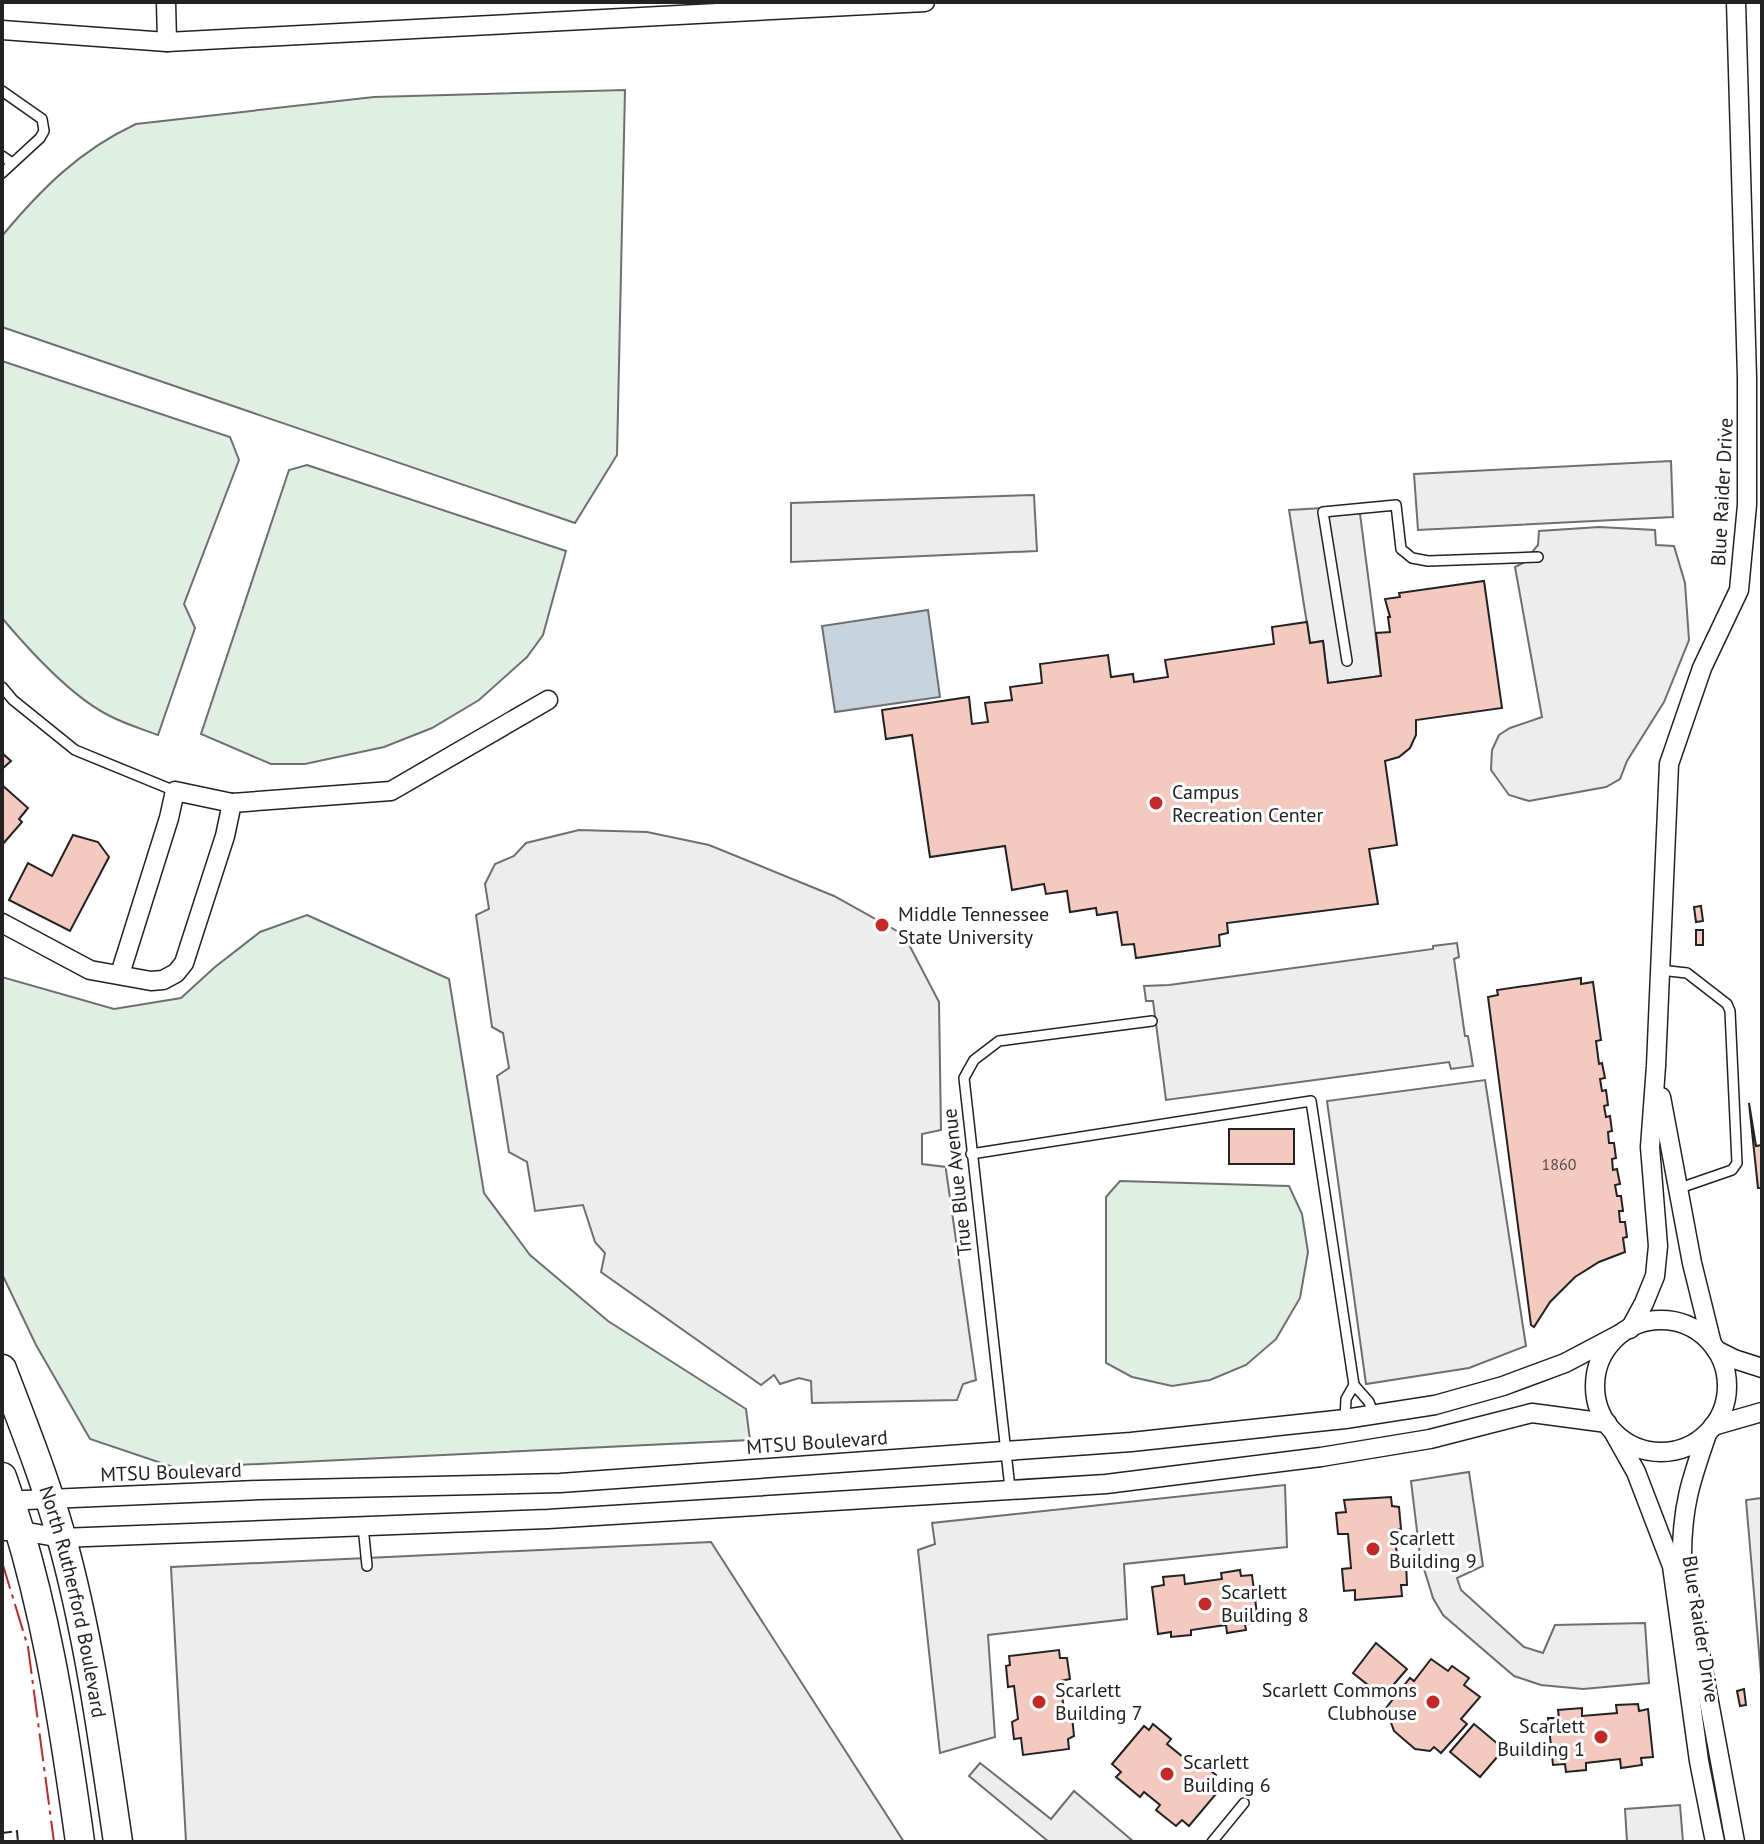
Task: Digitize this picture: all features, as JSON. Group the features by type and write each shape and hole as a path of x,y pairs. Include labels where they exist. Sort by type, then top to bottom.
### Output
{"main road":[{"name":"North Rutherford Boulevard","path":"2,1369 61,1538 87,1650 118,1842"},
{"name":"North Rutherford Boulevard","path":"5,1493 12,1531 54,1678 80,1842"}],"street":[{"path":"166,2 167,42"},
{"path":"2,30 167,42 925,2"},
{"name":"Blue Raider Drive","path":"1625,1332 1644,1303 1656,1267 1658,1246 1650,1147 1669,764 1702,668 1739,590 1755,484 1736,2"},
{"path":"120,974 175,791 232,803 391,791 548,700"},
{"path":"2,923 90,970 151,981 163,980 176,973 184,963 225,836 232,803"},
{"name":"Blue Raider Drive","path":"1656,1066 1692,1263 1714,1346"},
{"path":"1762,1368 1734,1359 1683,1324 1650,1321 1625,1332 1605,1351 1597,1371 1595,1393 1601,1415 1611,1428 1630,1445 1650,1452 1671,1452 1690,1446 1710,1430 1762,1412"},
{"name":"MTSU Boulevard","path":"5,1493 49,1499 259,1490 560,1483 1131,1442 1345,1419 1435,1405 1503,1386 1565,1363 1625,1332"},
{"path":"1710,1430 1726,1400 1727,1380 1723,1361 1714,1346"},
{"path":"12,1531 61,1538 548,1519 1106,1484 1321,1457 1430,1439 1532,1413 1611,1428"},
{"name":"Blue Raider Drive","path":"1611,1428 1636,1472 1672,1566 1699,1761 1715,1842"},
{"name":"Blue Raider Drive","path":"1710,1430 1688,1489 1682,1525 1682,1556 1735,1842"}],"lane":[{"path":"2,91 42,119 44,131 2,173"},
{"path":"2,156 12,163"},
{"path":"1347,661 1323,512 1396,505 1401,549 1412,558 1428,561 1538,557"},
{"path":"2,687 13,700 75,750 175,791"},
{"path":"1659,970 1687,973 1727,1004 1730,1011 1737,1163 1732,1170 1677,1189"},
{"name":"True Blue Avenue","path":"1010,1488 964,1078 974,1060 999,1041 1152,1021"},
{"path":"971,1154 1311,1101 1354,1385 1369,1402 1373,1414"},
{"path":"1345,1419 1346,1399 1354,1385"},
{"path":"363,1525 367,1566"},
{"path":"1212,1842 1244,1803"}],"green space":[{"path":"625,90 617,455 575,523 2,327 2,236 32,202 79,158 136,124 374,97"},
{"path":"2,361 230,437 239,460 184,604 195,628 158,735 116,719 81,698 38,658 2,618"},
{"path":"307,465 566,551 543,635 527,657 479,700 432,728 384,747 305,764 271,764 201,734 289,470"},
{"path":"307,915 449,979 484,1193 530,1255 608,1321 746,1409 750,1440 176,1468 90,1439 36,1345 2,1274 2,977 114,1009 181,998 260,932"},
{"path":"1120,1181 1289,1186 1302,1214 1308,1252 1300,1298 1276,1339 1246,1365 1210,1380 1172,1386 1132,1377 1106,1363 1106,1197"}],"shaded area":[{"path":"1671,461 1673,517 1418,530 1414,474"},
{"path":"1034,495 1037,551 791,562 791,503"},
{"path":"1359,506 1381,676 1328,683 1323,641 1310,643 1289,510"},
{"path":"1599,527 1655,530 1656,545 1674,546 1685,583 1689,640 1664,702 1627,761 1620,779 1606,787 1529,801 1509,795 1491,770 1492,750 1499,735 1542,717 1515,567 1523,563 1538,545 1539,531"},
{"path":"928,610 940,697 835,712 822,626"},
{"path":"579,830 647,832 709,845 834,896 904,935 939,1002 941,1130 922,1134 922,1164 946,1167 976,1380 963,1384 957,1400 812,1403 811,1381 799,1378 780,1384 774,1375 761,1385 601,1272 605,1253 595,1242 583,1205 535,1211 527,1162 509,1152 497,1076 509,1068 503,1033 492,1027 476,915 489,909 485,884 495,864 514,856 526,843"},
{"path":"1457,943 1459,957 1454,959 1465,1036 1468,1036 1473,1066 1451,1069 1449,1062 1166,1100 1153,1001 1146,1001 1144,986 1433,949 1433,946"},
{"path":"1485,1080 1526,1346 1469,1368 1366,1384 1327,1101"},
{"path":"1469,1472 1483,1566 1457,1578 1461,1590 1524,1647 1543,1653 1555,1625 1645,1623 1649,1683 1583,1689 1541,1685 1514,1676 1443,1615 1433,1598 1420,1556 1411,1481"},
{"path":"1762,1475 1762,1687 1746,1500 1761,1498"},
{"path":"1285,1485 1287,1547 1124,1564 1127,1619 988,1635 995,1737 940,1753 918,1550 935,1544 932,1523"},
{"path":"711,1542 904,1842 186,1842 171,1567"},
{"path":"980,1763 1051,1819 1074,1791 1134,1842 1049,1842 969,1776"},
{"path":"1680,1805 1683,1842 1627,1842 1625,1809"}],"building":[{"name":"Campus Recreation Center","path":"1484,581 1502,708 1416,720 1416,735 1410,748 1399,757 1385,761 1397,845 1369,849 1378,904 1227,923 1228,933 1219,935 1220,946 1136,958 1134,944 1122,945 1117,912 1097,915 1096,908 1070,912 1067,891 1046,894 1044,884 1012,890 1005,846 930,857 912,735 886,739 882,710 969,697 972,724 988,722 985,703 1012,700 1010,687 1042,683 1040,664 1108,655 1111,677 1133,674 1134,682 1168,677 1165,660 1274,644 1272,627 1307,622 1310,643 1323,641 1328,683 1381,676 1376,633 1390,632 1385,599 1400,597 1399,593"},
{"path":"2,753 11,761 2,769"},
{"path":"2,785 28,808 19,819 22,822 2,845"},
{"path":"73,835 98,842 109,857 70,931 9,900 28,863 52,876"},
{"path":"1701,906 1703,921 1696,922 1694,907"},
{"path":"1696,930 1703,930 1703,945 1696,945"},
{"path":"1581,978 1581,984 1593,982 1601,1040 1596,1041 1599,1064 1602,1063 1605,1078 1600,1079 1602,1091 1606,1090 1606,1117 1610,1116 1612,1131 1608,1132 1609,1143 1614,1143 1616,1158 1612,1159 1613,1170 1617,1169 1620,1184 1615,1185 1617,1196 1621,1196 1623,1211 1619,1211 1620,1222 1625,1222 1625,1252 1599,1262 1575,1277 1550,1302 1534,1327 1531,1325 1488,997 1498,995 1497,990"},
{"path":"1749,1103 1756,1146 1762,1145 1762,1188 1758,1188"},
{"path":"1229,1129 1294,1129 1294,1164 1229,1164"},
{"name":"Scarlett Building 9","path":"1391,1497 1392,1506 1399,1507 1401,1529 1394,1529 1398,1564 1406,1563 1407,1585 1401,1585 1402,1596 1355,1600 1355,1590 1344,1591 1342,1569 1351,1568 1348,1534 1338,1534 1336,1513 1346,1512 1344,1500"},
{"name":"Scarlett Building 8","path":"1240,1570 1241,1576 1252,1575 1258,1622 1245,1624 1246,1630 1227,1633 1226,1625 1191,1630 1191,1635 1171,1637 1171,1632 1158,1634 1152,1587 1164,1585 1163,1577 1184,1575 1185,1584 1222,1579 1221,1573"},
{"path":"1376,1643 1407,1669 1383,1697 1353,1673"},
{"name":"Scarlett Building 7","path":"1059,1650 1060,1658 1067,1658 1070,1679 1060,1681 1065,1717 1072,1716 1074,1736 1068,1739 1069,1749 1023,1755 1021,1738 1014,1739 1012,1722 1018,1719 1014,1686 1008,1687 1006,1666 1010,1665 1009,1656"},
{"name":"Scarlett Commons Clubhouse","path":"1431,1659 1448,1671 1452,1666 1469,1678 1464,1685 1480,1697 1461,1719 1467,1724 1441,1753 1434,1747 1430,1751 1415,1749 1394,1731 1389,1717 1392,1714 1386,1708 1410,1678 1414,1681"},
{"path":"1744,1689 1746,1705 1740,1706 1737,1691"},
{"name":"Scarlett Building 1","path":"1638,1704 1639,1711 1648,1709 1653,1757 1641,1758 1642,1765 1621,1768 1620,1759 1586,1763 1586,1770 1566,1772 1565,1764 1553,1765 1548,1718 1559,1718 1558,1710 1582,1708 1582,1716 1617,1713 1616,1705"},
{"name":"Scarlett Building 6","path":"1153,1724 1171,1739 1167,1744 1193,1765 1197,1760 1216,1775 1212,1781 1221,1788 1189,1826 1182,1820 1176,1826 1156,1810 1160,1805 1144,1792 1140,1797 1116,1777 1121,1772 1112,1764 1144,1726 1149,1730"},
{"path":"1474,1724 1504,1749 1480,1777 1450,1752"}],"fence":[{"path":"2,1833 17,1831 18,1842"}],"power":[{"path":"2,1562 28,1647 54,1842"}],"place":[{"name":"Campus Recreation Center","path":"1156,803"},
{"name":"Middle Tennessee State University","path":"882,925"},
{"name":"Scarlett Building 9","path":"1373,1549"},
{"name":"Scarlett Building 8","path":"1205,1604"},
{"name":"Scarlett Building 7","path":"1039,1702"},
{"name":"Scarlett Commons Clubhouse","path":"1433,1702"},
{"name":"Scarlett Building 1","path":"1601,1737"},
{"name":"Scarlett Building 6","path":"1167,1774"}]}
